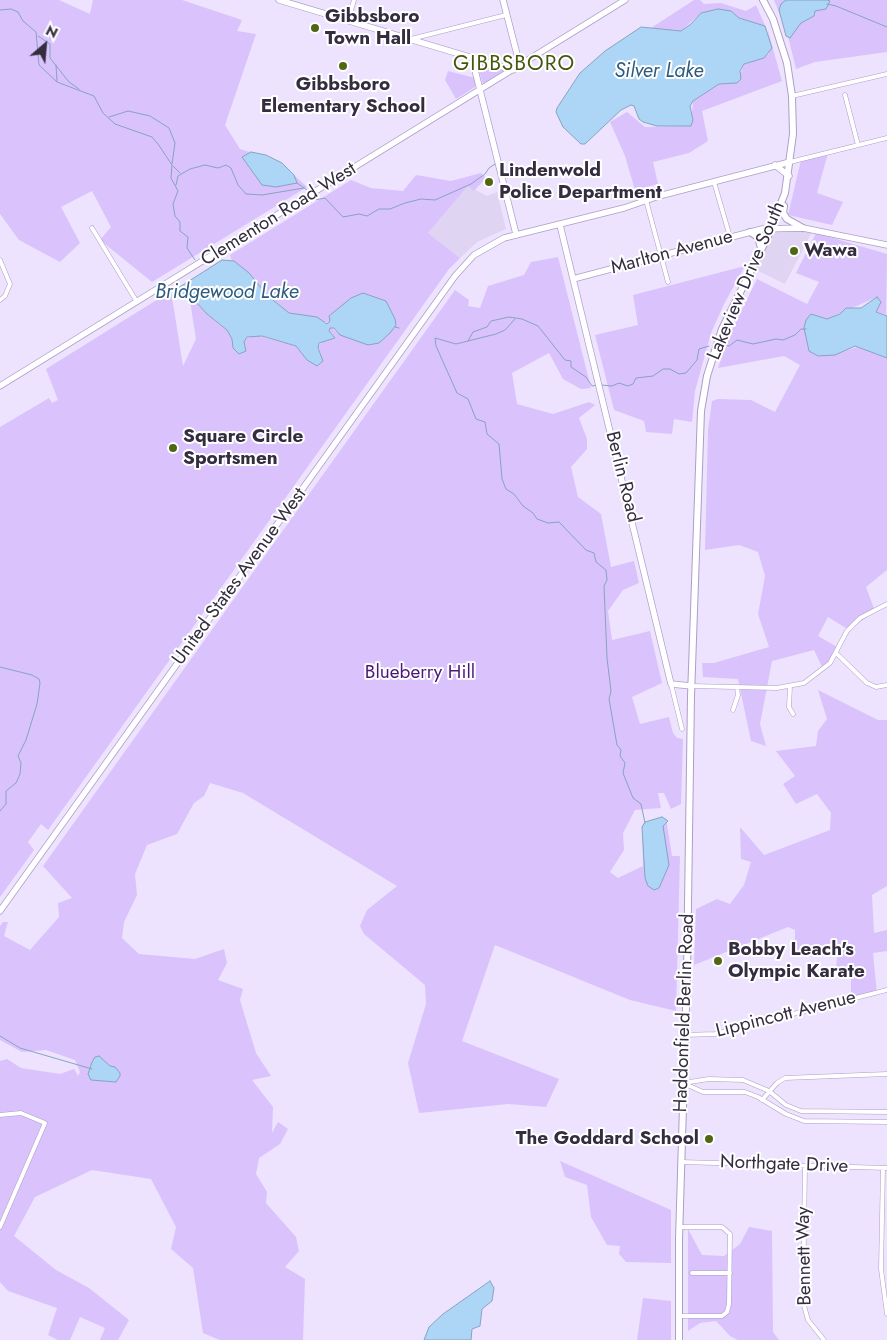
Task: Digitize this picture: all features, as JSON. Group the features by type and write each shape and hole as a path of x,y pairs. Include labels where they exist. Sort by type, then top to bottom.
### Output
{"main road":[{"name":"Lakeview Drive South","path":"692,686 700,426 704,389 722,329 771,229 785,194 794,134 792,96 787,63 778,34 763,0"},
{"path":"785,194 783,214 791,222 803,228"},
{"path":"750,232 758,237 761,250"},
{"name":"Haddonfield Berlin Road","path":"679,1340 681,1162 687,974 692,686"}],"street":[{"path":"279,0 513,70"},
{"path":"348,21 354,0"},
{"path":"503,0 520,66"},
{"name":"Clementon Road West","path":"0,386 625,0"},
{"path":"410,39 506,15"},
{"path":"472,58 516,234"},
{"path":"792,96 887,74"},
{"path":"845,95 858,145"},
{"path":"790,162 887,138"},
{"name":"United States Avenue West","path":"0,911 455,276 482,249 516,234 560,225 790,162"},
{"path":"775,165 789,176"},
{"path":"714,182 730,238"},
{"path":"646,200 668,282"},
{"name":"Berlin Road","path":"560,225 682,730"},
{"path":"92,228 136,302"},
{"name":"Marlton Avenue","path":"573,279 750,232 771,229 803,228 887,245"},
{"path":"0,260 10,284 0,300"},
{"path":"671,684 737,687 790,686 812,679 830,663 847,631 860,618 887,604"},
{"path":"836,653 867,683 876,687 887,685"},
{"path":"790,686 789,707 793,714"},
{"path":"734,710 738,695 737,687"},
{"name":"Lippincott Avenue","path":"684,1035 715,1034 887,990"},
{"path":"762,1100 781,1080 790,1077 887,1074"},
{"path":"683,1083 709,1079 736,1079 752,1083 769,1091 786,1105 802,1111 887,1112"},
{"path":"683,1083 703,1092 740,1091 804,1121 887,1122"},
{"path":"0,1115 22,1113 45,1123 0,1227"},
{"name":"Northgate Drive","path":"681,1162 885,1168"},
{"name":"Bennett Way","path":"805,1166 803,1302 808,1320 824,1340"},
{"path":"885,1168 881,1269 887,1314"},
{"path":"679,1316 722,1316 727,1312 730,1273 730,1234 727,1230 722,1228 680,1227"},
{"path":"692,1273 730,1273"}],"shaded area":[{"path":"468,186 487,196 497,192 506,229 477,242 460,258 428,233"},
{"path":"771,229 813,230 785,284 752,268"}],"green space":[{"path":"0,0 59,0 90,14 93,0 182,0 242,20 237,31 256,34 225,125 240,149 279,161 307,187 152,282 100,240 111,227 92,191 61,207 80,243 60,262 19,240 0,214"},
{"path":"694,0 700,0 704,4 721,3 746,11 756,5 767,30 718,9 701,13 681,31 651,28"},
{"path":"774,0 887,0 887,52 815,62 796,69 788,36"},
{"path":"768,31 782,81 702,111 708,141 689,153 653,162 658,184 635,190 625,156 610,122 627,112 645,127 691,126 693,101 719,84 737,83 744,64 769,54"},
{"path":"476,60 503,70 504,71 483,84"},
{"path":"448,71 475,78 475,87 456,99 445,80"},
{"path":"828,153 817,193 843,202 832,225 788,215 801,160"},
{"path":"481,173 486,178 474,191 468,186 428,233 460,258 449,269 48,830 41,824 28,842 34,850 0,897 0,427 49,398 52,403 58,400 46,369 171,291 183,366 196,339 190,301 197,303 227,330 232,339 233,348 239,354 241,354 245,339 255,335 296,346 307,360 322,358 318,346 323,341 335,338 329,330 331,327 338,333 374,345 329,323 289,313 232,261 230,255 351,180 371,188 403,191 416,175 451,181"},
{"path":"816,233 887,254 886,315 875,311 877,297 827,319 810,316 832,355 857,347 887,356 887,570 866,587 875,611 849,630 828,617 818,636 839,648 824,671 814,650 772,661 760,724 766,746 751,741 738,679 703,677 702,663 714,663 769,647 758,614 765,576 758,552 739,545 705,550 708,430 712,401 718,399 751,400 775,412 800,365 784,356 718,368 727,340 757,279 807,304 819,282 796,273"},
{"name":"Blueberry Hill","path":"558,257 591,388 581,389 563,379 549,353 512,373 517,404 553,414 589,402 595,405 579,418 587,439 587,449 571,467 578,497 601,514 611,567 634,561 639,583 623,590 608,611 612,640 650,631 662,683 632,697 640,724 669,717 673,733 677,738 683,739 681,804 671,809 664,793 658,793 661,808 635,810 623,833 624,850 610,872 618,878 643,866 642,825 666,818 672,856 680,856 676,1011 630,1000 495,945 462,1041 559,1079 546,1107 508,1104 419,1113 408,1063 426,1004 425,985 364,934 360,926 367,910 397,886 243,793 210,783 204,796 194,803 177,834 147,845 135,874 137,895 124,922 122,938 139,954 195,959 224,949 227,963 218,980 243,989 240,1000 256,1053 271,1076 252,1080 273,1107 272,1133 278,1122 288,1129 280,1144 259,1158 256,1174 267,1192 266,1203 296,1237 299,1251 285,1267 305,1279 303,1340 220,1340 203,1333 193,1268 171,1249 176,1227 151,1179 92,1170 35,1197 14,1236 56,1270 89,1288 129,1320 118,1340 100,1340 105,1328 80,1317 70,1340 58,1340 48,1335 57,1308 8,1291 0,1282 0,1061 7,1059 21,1068 60,1074 74,1069 78,1076 80,1072 75,1060 46,1050 22,1052 0,1040 0,926 3,922 8,922 4,936 30,950 59,917 58,903 72,898 43,866 455,290 469,300 468,306 480,308 488,286 524,275 531,262"},
{"path":"745,266 724,304 711,333 695,391 692,422 674,419 672,434 646,432 644,421 614,410 595,335 638,325 633,295"},
{"path":"818,690 878,720 887,720 887,886 872,895 874,933 887,930 887,951 873,953 877,995 851,1001 851,969 836,968 838,949 795,955 795,930 788,927 694,965 696,909 717,899 730,904 744,885 751,862 741,859 740,827 764,855 830,830 831,813 817,794 796,804 783,784 795,776 776,751 816,746 818,731 827,719"},
{"path":"560,1161 671,1210 671,1263 626,1262 619,1254 620,1246 607,1245 591,1217 587,1185 565,1177"},
{"path":"749,1227 772,1231 773,1332 779,1340 738,1340 730,1336 716,1321 700,1323 688,1331 688,1229 702,1255 724,1256 740,1244"},
{"path":"643,1298 671,1301 671,1340 637,1340"}],"water":[{"path":"786,0 830,1 826,9 815,11 814,16 801,23 790,38 786,36 779,10 781,4"},
{"name":"Silver Lake","path":"718,9 731,11 739,18 765,26 772,48 764,58 744,64 740,71 741,79 737,83 719,84 693,101 690,106 693,120 691,126 657,126 643,122 639,119 634,106 631,105 621,110 585,144 581,144 563,127 556,112 557,108 580,73 605,51 641,27 681,31 701,13"},
{"path":"251,152 266,155 282,163 294,175 297,183 276,187 262,185 242,157"},
{"name":"Bridgewood Lake","path":"222,260 234,261 249,273 268,296 289,313 317,317 327,324 330,321 329,316 351,298 363,293 386,301 396,325 379,343 368,345 340,335 334,328 330,328 329,331 335,338 319,343 318,348 323,361 317,366 307,360 296,346 262,336 247,337 244,342 246,351 239,354 233,348 232,339 227,330 197,303 179,297 178,288"},
{"path":"877,297 881,302 876,312 887,316 887,358 855,346 835,355 818,356 809,351 804,328 806,320 811,314 827,319 840,314 846,308 861,308"},
{"path":"662,817 668,821 663,826 669,865 659,888 654,890 648,886 645,878 642,827 645,822"},
{"path":"99,1056 110,1066 115,1067 120,1073 116,1082 91,1080 88,1074 92,1062 95,1057"},
{"path":"490,1281 494,1288 492,1301 482,1309 480,1326 472,1329 471,1340 424,1340 429,1327 443,1314"}],"waterway":[{"path":"827,4 887,27"},
{"path":"0,10 11,9 18,12 23,21 36,32 39,65 57,82 94,96 103,113 115,124 152,137 158,144 172,165 171,178 178,191 173,204 175,216 180,222 180,231 188,237 187,248 195,260"},
{"path":"38,36 50,44 50,58 69,82 79,89"},
{"path":"56,65 57,81"},
{"path":"109,117 128,111 150,116 169,128 175,143 172,164"},
{"path":"312,198 315,200 325,198 343,217 359,214 367,216 379,209 390,209 421,199 435,200 471,184 495,164"},
{"path":"176,185 178,176 190,169 205,165 218,168 226,165 231,168 238,185 246,194 262,195 304,188"},
{"path":"173,166 180,173"},
{"path":"297,183 307,190"},
{"path":"468,341 473,332 487,327 491,321 509,317 522,319 538,326 565,360 571,361 571,367 586,377 592,386 597,385"},
{"path":"515,319 505,330 496,334 456,344 435,338 436,346 457,393 468,399 476,419 485,422 487,434 499,444 502,479 506,489 514,494 523,506 533,513 537,519 548,523 559,522 586,550 594,553 596,562 606,570 607,580 604,586 607,658 611,691 609,699 617,745 621,750 620,756 625,763 623,773 633,798 641,804 645,823"},
{"path":"395,327 399,328"},
{"path":"723,345 729,346 737,340 753,344 776,339 783,340 795,335 801,329 806,329"},
{"path":"601,385 612,386 619,383 628,386 633,384 636,378 653,376 663,369 670,369 679,374 686,373 697,360 699,349 709,346"},
{"path":"0,667 32,675 39,679 40,683 37,704 26,740 18,756 21,763 20,774 16,783 6,791 6,804 0,811"},
{"path":"0,1036 20,1048 92,1069"}],"place":[{"name":"Gibbsboro Town Hall","path":"315,28"},
{"name":"Gibbsboro Elementary School","path":"343,66"},
{"name":"Lindenwold Police Department","path":"489,182"},
{"name":"Wawa","path":"794,251"},
{"name":"Square Circle Sportsmen","path":"173,448"},
{"name":"Bobby Leach's Olympic Karate","path":"718,961"},
{"name":"The Goddard School","path":"709,1139"}],"district":[{"name":"GIBBSBORO","path":"514,65"}]}
